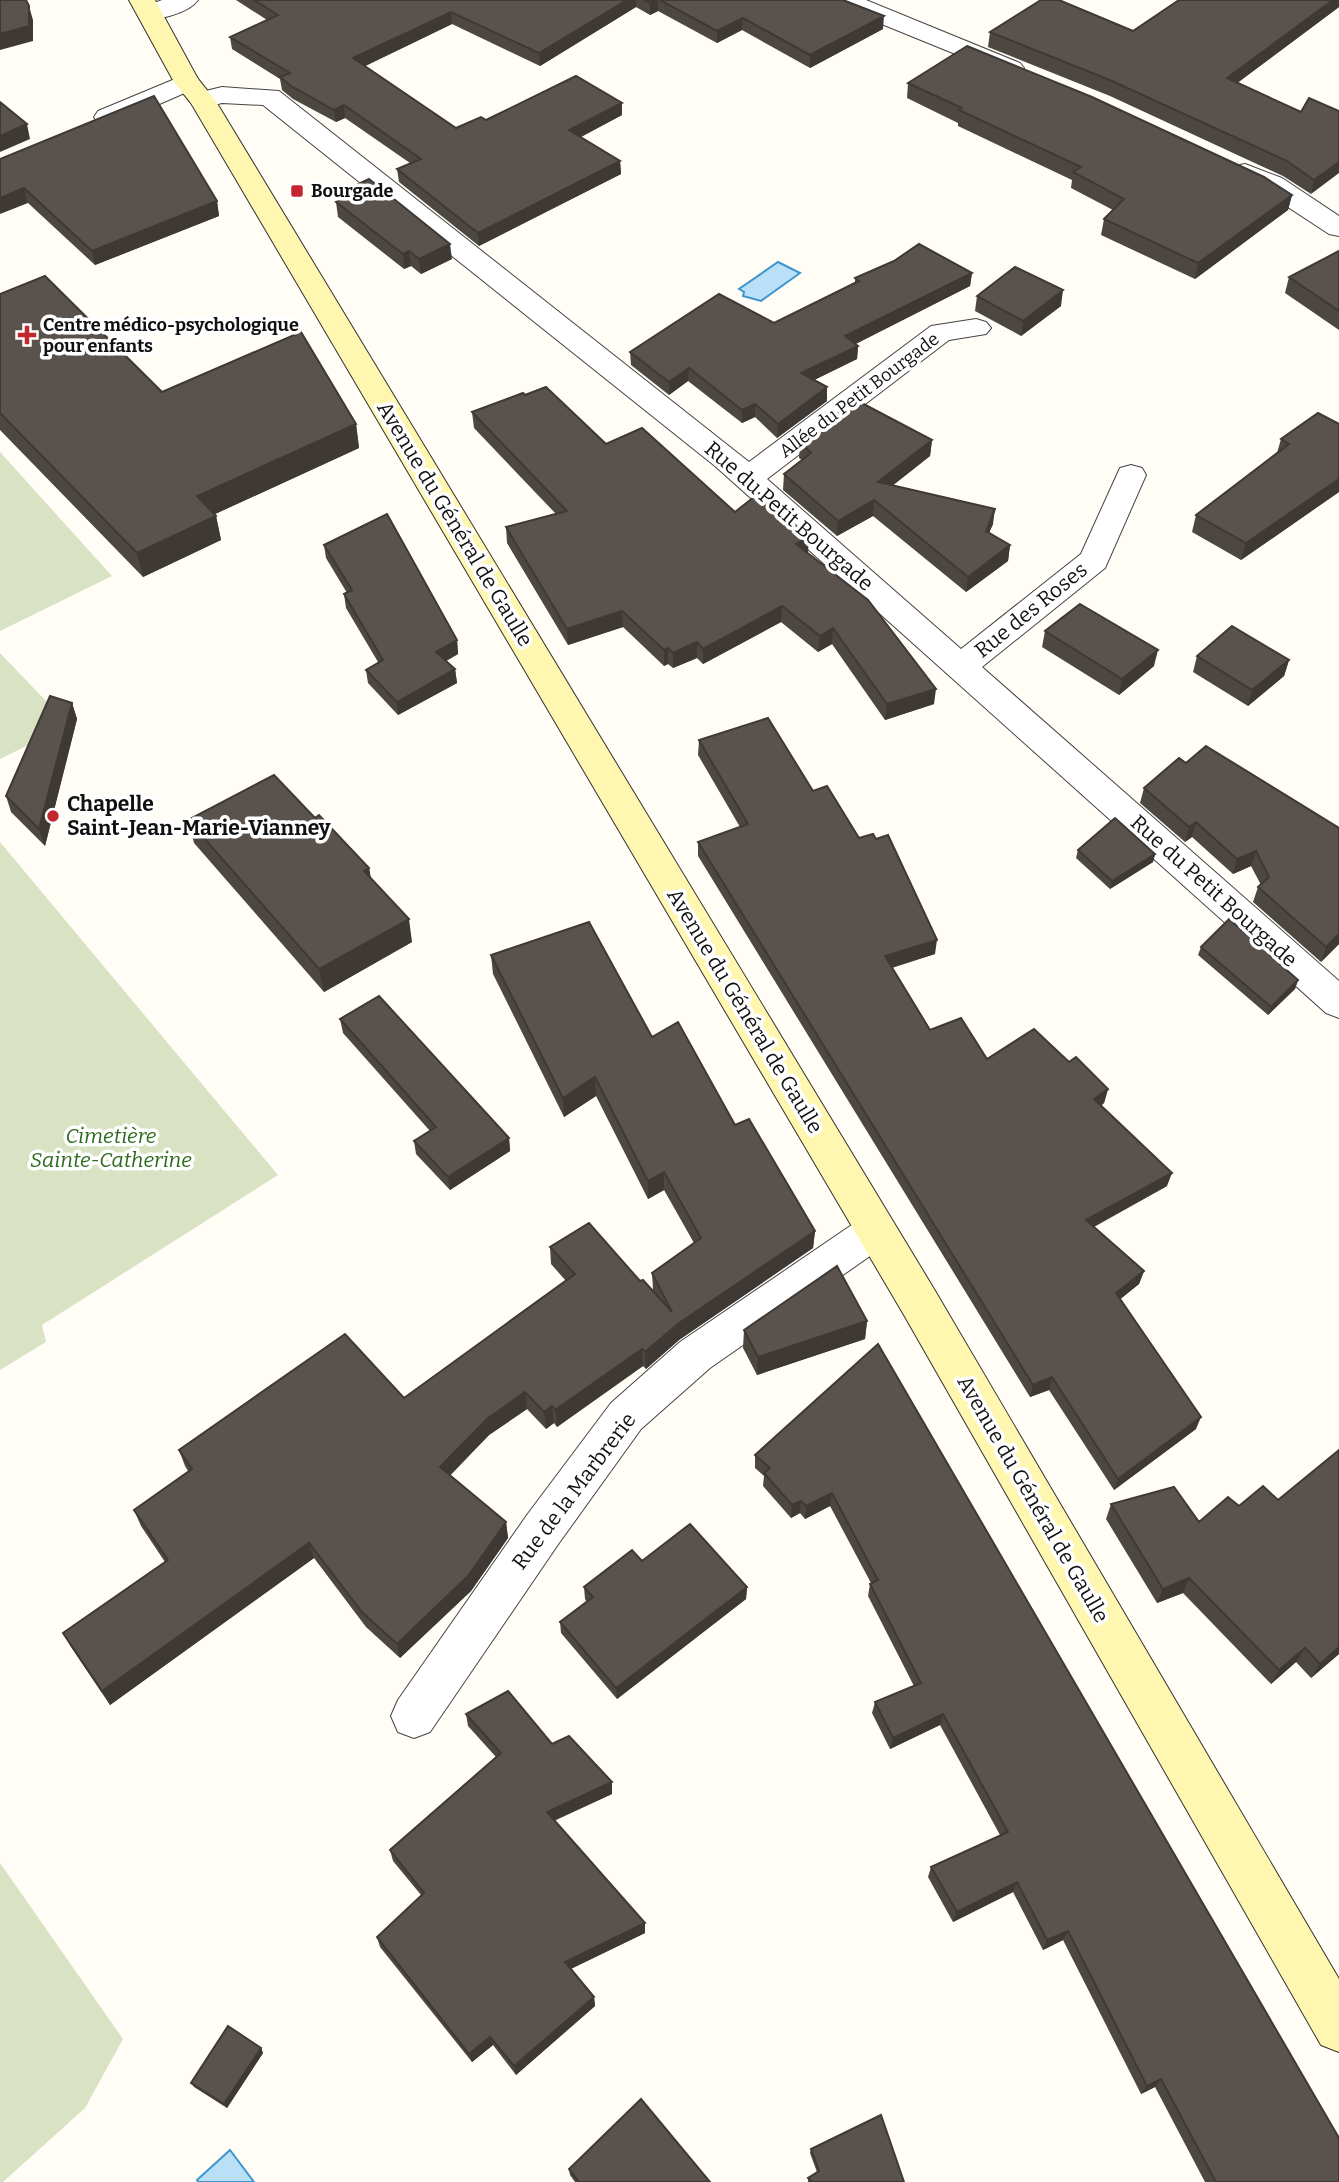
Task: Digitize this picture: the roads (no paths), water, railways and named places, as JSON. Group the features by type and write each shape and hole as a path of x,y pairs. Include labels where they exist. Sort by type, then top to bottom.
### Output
{"main road":[{"name":"Avenue du Général de Gaulle","path":"146,7 876,1230 1339,2027"}],"street":[{"path":"146,7 185,0"},
{"path":"844,0 1036,78"},
{"name":"Rue du Petit Bourgade","path":"85,127 195,91 270,97 748,478 1339,1003"},
{"path":"1223,161 1272,184 1339,228"},
{"name":"Allée du Petit Bourgade","path":"748,478 941,332 976,328"},
{"name":"Rue des Roses","path":"961,666 1094,560 1131,475"},
{"name":"Rue de la Marbrerie","path":"414,1716 543,1529 626,1416 695,1355 876,1230"}],"water":[{"path":"778,262 800,273 761,301 743,296 744,292 739,289"},
{"path":"230,2150 254,2182 198,2182 197,2180"}],"place":[{"name":"Bourgade","path":"297,191"},
{"name":"Centre médico-psychologique pour enfants","path":"27,335"},
{"name":"Chapelle Saint-Jean-Marie-Vianney","path":"53,816"}],"park label":[{"name":"Cimetière Sainte-Catherine","path":"111,1148"}]}
